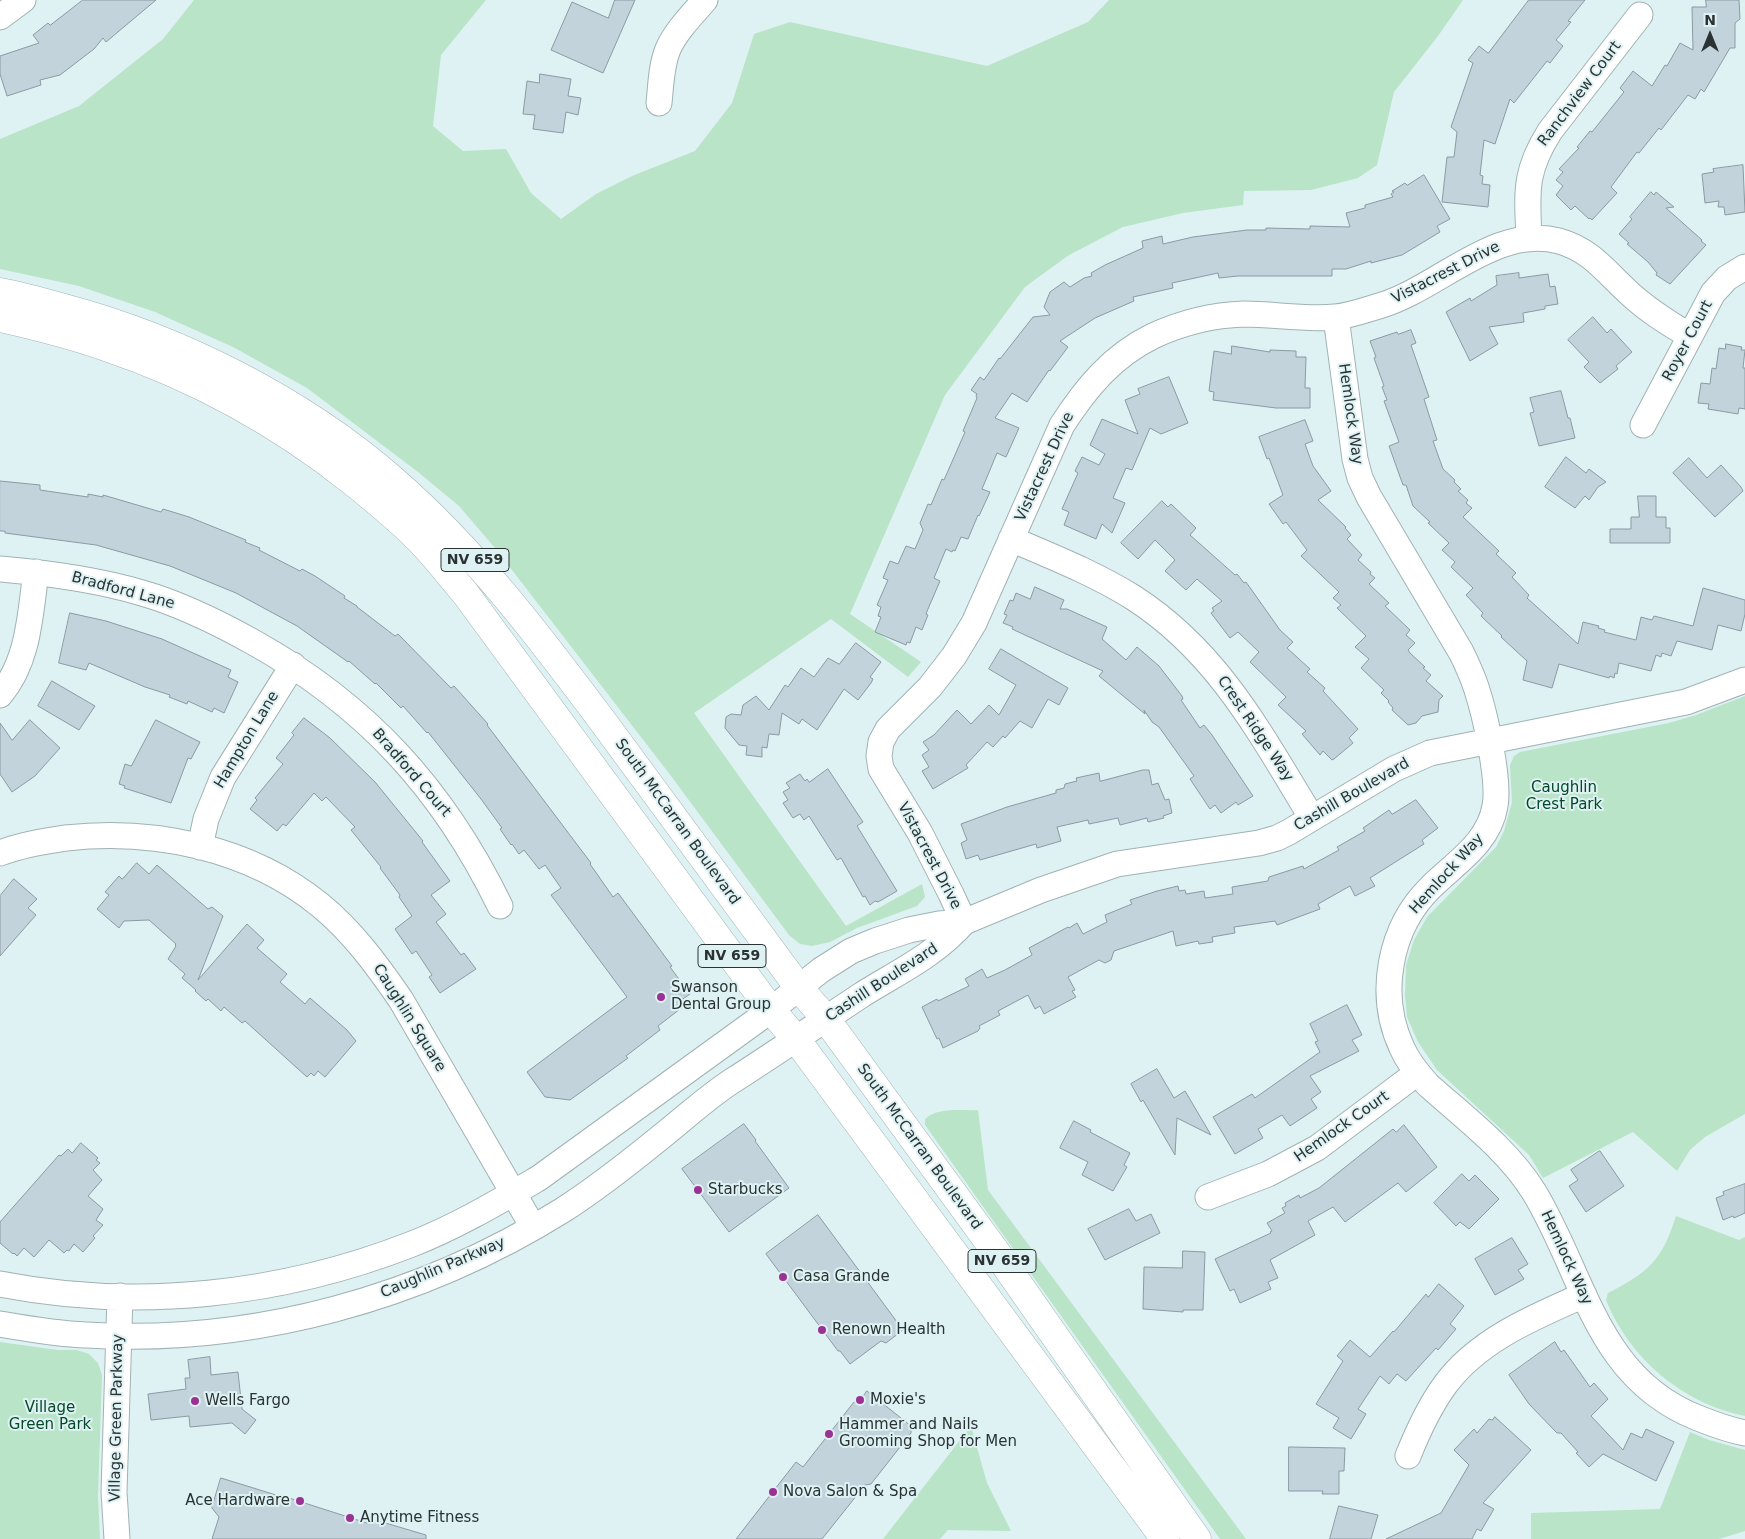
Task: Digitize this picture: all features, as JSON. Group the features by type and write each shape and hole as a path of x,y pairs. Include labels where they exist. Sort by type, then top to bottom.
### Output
{"main road":[{"name":"South McCarran Boulevard","path":"0,292 96,316 140,331 203,359 262,389 348,445 391,478 469,554 516,609 664,803 799,988 826,1019 996,1252 1197,1539"},
{"name":"NV 659","path":"0,318 106,347 158,366 218,394 323,458 381,504 425,546 465,593 771,1010 796,1039 1165,1539"}],"street":[{"path":"0,17 23,0"},
{"path":"659,103 663,68 668,50 679,31 705,0"},
{"name":"Ranchview Court","path":"1529,238 1527,192 1531,170 1538,150 1550,131 1640,15"},
{"name":"Vistacrest Drive","path":"964,922 920,833 881,769 878,756 881,742 888,729 930,687 954,656 974,623 1062,425 1080,397 1101,373 1125,353 1152,337 1183,324 1212,317 1244,314 1306,318 1336,317 1380,306 1411,294 1487,251 1508,242 1529,238 1559,241 1578,248 1596,260 1628,292 1657,316 1690,336"},
{"name":"Royer Court","path":"1643,425 1713,293 1727,278 1745,267"},
{"name":"Hemlock Way","path":"1336,317 1355,459 1360,478 1369,497 1461,652 1476,687 1489,741 1496,785 1495,806 1490,823 1480,841 1430,888 1403,924 1395,946 1388,991 1390,1014 1395,1032 1402,1050 1428,1085 1508,1159 1533,1191 1546,1213 1597,1324 1610,1346 1627,1368 1645,1386 1668,1403 1690,1415 1718,1426 1745,1433"},
{"name":"Crest Ridge Way","path":"1011,539 1100,579 1126,594 1164,620 1192,644 1241,703 1312,818"},
{"name":"Bradford Lane","path":"0,569 36,572 94,581 142,593 183,607 228,628 293,665"},
{"path":"0,695 10,683 20,662 27,638 36,572"},
{"name":"Hampton Lane","path":"200,847 206,819 223,777 293,665"},
{"name":"Bradford Court","path":"293,665 346,704 373,728 433,795 457,828 481,868 500,906"},
{"name":"Cashill Boulevard","path":"771,1010 821,970 851,951 875,941 909,930 939,924 964,922 1041,890 1098,870 1143,859 1277,838 1394,769 1430,753 1686,702 1745,680"},
{"name":"Caughlin Square","path":"0,853 12,848 51,840 92,835 130,835 164,839 226,854 260,868 287,882 320,904 353,936 381,970 401,1000 533,1227"},
{"name":"Cashill Boulevard","path":"796,1039 937,949 964,922"},
{"path":"0,1284 74,1294 120,1296 179,1296 224,1292 323,1273 413,1244 457,1223 540,1178 771,1010"},
{"name":"Caughlin Parkway","path":"0,1324 86,1335 149,1336 213,1332 259,1326 320,1314 417,1282 468,1261 564,1209 616,1172 727,1084 796,1039"},
{"name":"Hemlock Court","path":"1208,1197 1268,1174 1317,1148 1418,1073"},
{"path":"1408,1456 1422,1423 1435,1400 1460,1368 1501,1336 1546,1312 1584,1295"},
{"name":"Village Green Parkway","path":"117,1539 114,1492 120,1296"}],"green space":[{"path":"194,0 486,0 441,55 433,126 463,151 506,149 531,193 561,219 596,194 632,176 695,151 732,103 754,34 790,22 987,66 1088,22 1109,0 1463,0 1438,36 1394,92 1377,165 1358,178 1311,190 1244,191 1243,205 1183,213 1123,227 1069,255 1025,287 945,395 850,614 921,662 908,677 831,619 694,713 846,926 922,884 925,897 917,906 857,928 830,942 812,946 800,944 789,935 668,772 495,548 459,506 418,472 307,388 233,347 155,312 79,286 0,269 0,139 79,106 163,39"},
{"name":"Caughlin Crest Park","path":"1745,696 1745,1114 1705,1137 1690,1150 1677,1171 1633,1132 1543,1178 1529,1155 1437,1070 1418,1042 1407,1017 1405,996 1406,965 1414,940 1427,917 1496,847 1504,831 1512,802 1510,765 1514,756 1520,752 1669,723 1696,715"},
{"path":"978,1110 988,1190 1246,1539 1220,1539 925,1125 925,1119 930,1115 943,1111"},
{"path":"1676,1216 1739,1240 1745,1237 1745,1416 1722,1410 1700,1401 1661,1375 1629,1341 1616,1321 1606,1300 1608,1293 1634,1278 1652,1263 1665,1244"},
{"name":"Village Green Park","path":"0,1342 58,1350 77,1350 89,1354 98,1363 102,1375 98,1495 100,1539 0,1539"},
{"path":"971,1426 987,1483 1011,1531 948,1530 940,1539 883,1539"},
{"path":"1690,1432 1709,1440 1745,1450 1745,1531 1719,1539 1531,1539 1531,1513 1660,1509"}],"building":[{"path":"83,0 156,0 106,42 103,38 94,49 60,75 40,80 41,85 7,96 0,74 0,56 39,43 33,35 48,23 50,25"},
{"path":"615,0 635,0 603,73 551,50 572,2 608,18"},
{"path":"1529,0 1585,0 1568,21 1571,22 1556,40 1563,46 1550,63 1547,61 1514,103 1510,99 1495,144 1484,140 1480,175 1483,176 1482,184 1490,185 1488,207 1442,202 1447,157 1454,157 1457,132 1451,127 1473,63 1468,60 1479,46 1488,53"},
{"path":"1706,0 1739,0 1740,19 1735,23 1735,48 1730,48 1704,92 1701,89 1695,99 1688,95 1661,130 1659,128 1639,153 1637,152 1611,187 1617,193 1592,220 1575,206 1571,210 1556,195 1563,186 1556,180 1563,172 1559,169 1579,148 1577,147 1590,131 1592,132 1624,92 1620,88 1633,71 1652,86 1665,65 1667,66 1680,43 1693,50 1692,7 1706,7"},
{"path":"540,74 571,79 568,96 581,98 578,115 566,112 563,133 533,129 535,115 523,114 527,81 539,83"},
{"path":"1743,165 1745,212 1725,215 1724,207 1718,207 1719,201 1705,203 1702,174 1714,172 1713,169"},
{"path":"1424,175 1450,219 1437,226 1440,232 1402,255 1371,263 1371,261 1346,269 1332,269 1332,276 1238,276 1219,278 1218,273 1172,283 1173,288 1133,297 1134,301 1095,318 1060,341 1068,347 1027,402 1012,393 995,418 1019,428 1006,457 997,453 982,489 990,492 968,539 961,537 955,551 953,550 952,552 946,549 934,578 940,581 926,614 928,615 922,630 916,627 910,643 907,642 906,645 875,632 881,617 878,616 881,607 877,605 888,580 883,578 890,561 898,564 906,546 915,549 923,530 920,523 928,504 931,505 942,479 944,480 965,432 963,431 977,398 977,394 971,390 980,377 984,380 999,358 1033,317 1050,315 1044,307 1050,292 1064,282 1070,287 1084,278 1092,276 1091,273 1105,265 1143,248 1142,241 1162,236 1163,244 1193,237 1247,230 1266,230 1266,228 1310,229 1310,226 1350,227 1346,213 1393,197 1391,194 1394,192 1392,191"},
{"path":"1651,192 1654,195 1656,192 1674,207 1666,208 1706,245 1670,284 1656,275 1657,273 1648,262 1627,244 1629,243 1619,234 1632,219 1630,217"},
{"path":"1519,273 1519,278 1548,274 1550,287 1555,286 1558,304 1545,306 1545,309 1523,313 1524,322 1489,327 1498,344 1470,361 1446,312 1470,298 1471,301 1497,285 1496,276"},
{"path":"1593,317 1607,333 1611,329 1632,352 1616,366 1618,369 1600,383 1584,367 1589,362 1568,340"},
{"path":"1411,330 1416,343 1411,345 1429,397 1424,399 1437,440 1433,441 1443,469 1455,480 1454,482 1461,489 1458,491 1468,500 1466,503 1472,508 1463,517 1499,551 1496,554 1516,573 1512,577 1529,595 1527,598 1578,644 1583,622 1599,626 1598,628 1605,630 1604,632 1636,640 1641,617 1652,620 1654,616 1693,626 1703,588 1745,600 1745,614 1741,631 1718,625 1712,650 1677,641 1671,656 1662,653 1661,657 1656,655 1651,671 1619,663 1617,674 1615,673 1614,678 1610,676 1609,678 1559,664 1552,688 1523,680 1527,661 1481,616 1483,613 1466,595 1473,588 1451,567 1455,562 1442,550 1449,543 1413,506 1389,446 1399,442 1384,401 1387,400 1382,387 1384,386 1370,341 1397,332 1398,334"},
{"path":"1726,344 1742,347 1741,350 1745,350 1743,368 1745,368 1745,409 1739,408 1738,414 1708,409 1709,404 1698,403 1701,383 1710,384 1712,368 1716,369 1719,348 1725,349"},
{"path":"1232,346 1270,352 1270,350 1296,351 1296,357 1306,357 1305,388 1310,388 1310,408 1276,408 1213,400 1214,392 1209,391 1214,351 1231,354"},
{"path":"1169,377 1188,423 1161,434 1150,428 1132,470 1126,468 1113,498 1125,503 1112,533 1102,524 1096,539 1064,525 1069,512 1062,509 1078,473 1075,471 1082,457 1099,465 1105,454 1090,445 1102,419 1138,434 1125,400 1140,394 1138,389"},
{"path":"1561,391 1575,438 1539,446 1530,413 1534,412 1530,398"},
{"path":"1305,420 1313,441 1305,444 1313,466 1331,491 1318,500 1346,527 1351,535 1347,539 1362,555 1358,560 1375,578 1369,584 1389,603 1385,606 1410,630 1406,635 1415,643 1408,650 1431,675 1426,681 1443,696 1439,700 1438,712 1422,716 1416,723 1408,725 1392,710 1393,708 1389,701 1381,693 1384,690 1361,668 1369,659 1355,647 1366,636 1337,608 1341,605 1333,598 1339,592 1301,556 1307,550 1286,522 1283,524 1269,504 1283,495 1259,437"},
{"path":"1566,457 1586,473 1589,469 1606,482 1598,487 1589,500 1585,496 1575,508 1545,487"},
{"path":"1689,458 1707,478 1721,465 1743,491 1715,517 1673,473"},
{"path":"0,481 40,485 40,490 88,497 88,494 103,497 103,495 161,512 163,509 189,517 246,540 245,542 260,548 259,550 300,571 302,569 315,576 345,596 344,598 395,636 398,634 451,688 454,686 488,724 591,863 613,897 618,893 672,966 670,967 690,994 680,1001 684,1006 658,1026 660,1030 626,1056 628,1058 570,1100 545,1097 527,1072 627,997 551,895 561,888 545,865 539,869 524,850 519,854 511,845 500,829 502,828 481,799 428,732 403,706 401,708 376,683 349,661 297,626 236,593 170,566 96,545 0,531"},
{"path":"1638,496 1656,496 1656,517 1666,517 1666,528 1670,528 1670,543 1610,543 1610,529 1631,529 1631,517 1639,517"},
{"path":"1162,501 1168,507 1171,504 1196,528 1190,535 1235,575 1237,574 1244,583 1246,582 1280,630 1293,642 1287,648 1310,669 1307,672 1325,688 1323,691 1358,729 1349,738 1353,743 1334,759 1332,760 1323,751 1320,755 1302,734 1306,731 1278,705 1286,697 1250,662 1259,652 1238,632 1230,638 1211,613 1214,611 1212,608 1222,601 1197,579 1186,590 1165,571 1175,560 1155,540 1138,559 1121,543"},
{"path":"1035,587 1064,600 1060,609 1067,609 1107,627 1102,639 1126,660 1137,647 1159,666 1182,696 1183,699 1181,700 1200,728 1204,725 1212,735 1253,796 1238,805 1236,802 1221,813 1215,805 1210,809 1190,779 1194,776 1159,727 1152,722 1144,710 1145,714 1099,676 1103,671 1012,629 1013,627 1003,623 1007,615 1004,614 1010,600 1013,601 1016,593 1030,599"},
{"path":"70,613 106,621 162,639 231,670 228,677 238,682 224,713 214,708 212,712 188,701 187,704 169,697 170,695 145,687 89,663 86,670 59,663"},
{"path":"856,643 881,662 870,677 873,679 871,683 858,700 844,689 817,730 802,719 799,724 782,713 779,735 769,734 767,748 762,747 762,757 746,755 747,746 739,745 725,728 726,717 731,714 741,715 743,705 756,696 769,710 785,685 788,687 801,668 814,677 828,658 839,664"},
{"path":"1001,649 1068,688 1059,705 1048,699 1032,728 1020,721 1005,738 1003,736 993,747 987,742 966,765 968,768 933,789 922,771 929,767 922,755 929,750 923,742 934,735 957,710 971,724 989,705 999,715 1016,685 989,669"},
{"path":"52,681 95,706 79,730 38,706"},
{"path":"304,718 330,738 375,782 423,841 450,881 431,895 446,914 436,922 461,955 464,953 476,969 440,993 429,977 432,975 416,951 412,954 395,929 412,916 399,897 400,895 381,867 351,830 355,827 326,797 322,801 314,793 286,826 283,824 277,831 250,809 257,800 255,798 283,764 276,758 294,735 292,733"},
{"path":"30,720 60,748 35,776 12,792 0,774 0,723 12,740"},
{"path":"156,720 200,742 191,759 188,758 171,803 124,788 125,786 119,784 125,764 131,766"},
{"path":"828,769 863,822 857,826 897,891 870,905 865,896 863,897 841,858 837,860 809,816 804,820 800,814 793,818 783,803 788,800 783,792 790,788 786,783 800,774 805,781 807,779 809,782"},
{"path":"1149,770 1152,785 1158,783 1165,800 1169,799 1172,813 1163,816 1164,818 1148,822 1147,818 1120,825 1118,818 1089,824 1088,820 1057,827 1061,841 1037,848 1036,844 980,860 978,855 966,859 961,843 967,840 961,824 1007,807 1056,793 1056,790 1064,788 1065,784 1077,781 1076,778 1099,773 1100,781"},
{"path":"1416,800 1438,828 1422,840 1424,844 1370,878 1375,886 1355,896 1350,886 1318,904 1320,909 1277,925 1275,921 1234,927 1235,933 1212,937 1213,942 1199,944 1198,941 1176,946 1173,931 1114,951 1111,960 1105,963 1099,960 1068,977 1075,990 1072,991 1076,997 1044,1014 1040,1006 1035,1009 1028,995 998,1011 1000,1015 979,1026 978,1031 943,1048 922,1007 969,986 965,979 982,969 987,978 1005,970 1032,955 1029,948 1068,927 1077,923 1083,934 1107,922 1105,915 1132,904 1130,900 1178,886 1179,891 1185,890 1186,894 1204,891 1205,898 1233,894 1232,887 1268,881 1269,877 1303,866 1304,869 1339,850 1337,847 1365,831 1363,828 1389,810 1392,814"},
{"path":"137,863 149,874 157,865 208,909 212,907 223,916 198,980 247,924 264,940 257,948 287,974 280,982 305,1004 310,998 347,1030 356,1041 325,1077 318,1071 314,1076 311,1073 307,1077 245,1021 242,1023 224,1007 221,1011 208,999 206,1001 182,978 185,974 168,959 176,944 149,920 124,921 119,928 97,909 109,895 105,892 119,876 122,879"},
{"path":"14,879 37,899 28,908 36,915 0,956 0,896"},
{"path":"1347,1005 1362,1035 1352,1040 1359,1051 1310,1076 1321,1092 1311,1099 1317,1108 1290,1126 1282,1115 1258,1129 1263,1138 1235,1154 1213,1117 1252,1094 1255,1098 1320,1052 1315,1042 1318,1041 1310,1024"},
{"path":"1157,1069 1174,1098 1185,1091 1211,1135 1177,1118 1175,1155 1143,1100 1141,1102 1131,1084"},
{"path":"1074,1121 1091,1130 1090,1132 1130,1153 1124,1165 1127,1167 1113,1191 1082,1175 1088,1162 1060,1148"},
{"path":"744,1124 789,1188 729,1232 682,1169"},
{"path":"1404,1125 1437,1167 1406,1192 1398,1183 1345,1222 1333,1207 1308,1221 1315,1235 1270,1260 1278,1278 1268,1282 1271,1289 1240,1303 1234,1289 1230,1291 1215,1259 1271,1233 1272,1231 1267,1223 1285,1213 1282,1208 1286,1206 1285,1203 1299,1195 1300,1198 1319,1188 1393,1129 1396,1132"},
{"path":"81,1143 98,1158 96,1160 100,1163 93,1170 102,1180 88,1196 103,1209 96,1220 103,1225 83,1252 74,1244 69,1251 67,1250 64,1253 49,1240 34,1257 24,1248 17,1256 13,1254 0,1243 0,1222 59,1155 61,1156 68,1149 72,1153"},
{"path":"1600,1151 1624,1186 1586,1212 1569,1186 1578,1180 1571,1170"},
{"path":"1462,1174 1469,1181 1475,1175 1499,1199 1469,1229 1460,1222 1456,1226 1434,1203"},
{"path":"1745,1184 1745,1213 1723,1220 1716,1198 1724,1195 1723,1192"},
{"path":"1129,1209 1136,1221 1151,1214 1160,1233 1105,1260 1088,1229"},
{"path":"818,1215 903,1330 886,1343 881,1341 850,1364 838,1351 766,1254"},
{"path":"1512,1238 1528,1264 1518,1270 1524,1279 1495,1295 1475,1259"},
{"path":"1183,1251 1205,1252 1203,1310 1183,1310 1183,1312 1143,1309 1144,1267 1182,1268"},
{"path":"1439,1284 1464,1306 1450,1324 1456,1329 1438,1350 1436,1348 1406,1381 1397,1374 1389,1384 1380,1376 1358,1409 1366,1414 1351,1439 1333,1428 1339,1418 1316,1404 1343,1361 1337,1356 1350,1340 1370,1357 1426,1294 1428,1297"},
{"path":"1555,1342 1561,1352 1564,1350 1590,1387 1594,1383 1608,1399 1591,1416 1623,1450 1631,1433 1642,1438 1646,1429 1674,1442 1656,1481 1603,1454 1589,1467 1561,1433 1557,1433 1529,1404 1509,1375"},
{"name":"Wells Fargo","path":"210,1357 211,1375 238,1372 242,1409 256,1420 245,1434 232,1423 190,1427 189,1416 151,1420 148,1394 186,1389 185,1378 190,1378 188,1360"},
{"path":"867,1391 911,1426 911,1433 871,1484 865,1485 822,1539 736,1539 796,1462 803,1467 854,1402 859,1402"},
{"path":"1495,1417 1531,1450 1483,1503 1494,1509 1481,1531 1477,1529 1472,1539 1386,1539 1441,1513 1469,1465 1454,1450 1474,1429 1477,1433 1489,1419 1492,1420"},
{"path":"1289,1447 1345,1448 1344,1471 1339,1471 1339,1494 1322,1494 1323,1491 1289,1491"},
{"path":"221,1478 370,1524 372,1519 426,1535 426,1539 212,1539 219,1517 212,1508"},
{"path":"1339,1506 1378,1515 1371,1539 1330,1539"}],"place":[{"name":"Swanson Dental Group","path":"661,997"},
{"name":"Starbucks","path":"698,1190"},
{"name":"Casa Grande","path":"783,1277"},
{"name":"Renown Health","path":"822,1330"},
{"name":"Moxie's","path":"860,1400"},
{"name":"Wells Fargo","path":"195,1401"},
{"name":"Hammer and Nails Grooming Shop for Men","path":"829,1434"},
{"name":"Nova Salon & Spa","path":"773,1492"},
{"name":"Ace Hardware","path":"300,1501"},
{"name":"Anytime Fitness","path":"350,1518"}]}
